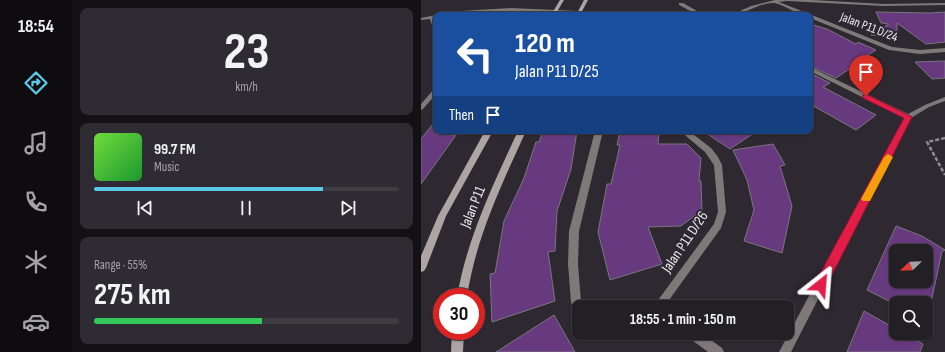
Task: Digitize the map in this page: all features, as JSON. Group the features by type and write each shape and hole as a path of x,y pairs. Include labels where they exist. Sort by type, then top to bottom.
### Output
{"main road":[{"path":"555,12 562,0"},
{"path":"580,12 587,0"},
{"name":"Jalan P11","path":"421,268 442,216 487,134"},
{"name":"Jalan P11","path":"464,288 471,253 480,225 521,134"},
{"path":"457,352 458,340"}],"street":[{"path":"740,12 772,1 787,0 896,5 945,4"},
{"path":"772,1 800,12"},
{"path":"681,4 696,12"},
{"path":"464,12 517,9 545,12"},
{"path":"421,19 433,16"},
{"name":"Jalan P11 D/24","path":"813,17 891,49 920,52 945,50"},
{"path":"813,70 908,117"},
{"path":"421,108 433,94"},
{"path":"785,352 908,117 927,106 945,99"},
{"path":"576,300 573,264 574,231 598,134"},
{"name":"Jalan P11 D/26","path":"663,300 718,225 722,212 718,165 714,157 687,134"},
{"path":"702,340 718,352"}],"path":[{"path":"945,138 927,142 945,175"}],"building":[{"path":"876,12 945,12 945,42 926,44 897,23 897,38 871,35 889,24 881,23"},
{"path":"813,25 827,29 856,44 858,42 876,50 852,65 855,65 836,78 813,67"},
{"path":"945,61 945,78 932,79 915,62"},
{"path":"813,74 830,83 823,87 876,115 856,130 813,106"},
{"path":"433,124 433,134 456,135 421,184 421,139"},
{"path":"542,134 577,134 571,169 557,211 555,251 548,252 555,301 492,322 490,274 495,273 504,221 524,178 536,142 539,142"},
{"path":"619,134 659,134 658,144 687,144 701,158 699,181 701,181 702,210 681,226 648,227 662,264 610,280 598,232 607,184 611,184 620,145 617,145"},
{"path":"708,134 752,134 730,149"},
{"path":"773,144 785,165 780,166 792,206 782,253 744,241 754,210 747,180 733,150"},
{"path":"896,226 922,236 945,250 942,251 932,296 889,296 889,301 867,290"},
{"path":"864,311 889,325 889,340 916,340 923,344 920,352 847,352"},
{"path":"554,315 575,352 496,352"}],"slow traffic":[{"path":"866,199 888,157"}],"route":[{"path":"821,285 908,117 866,96"}]}
